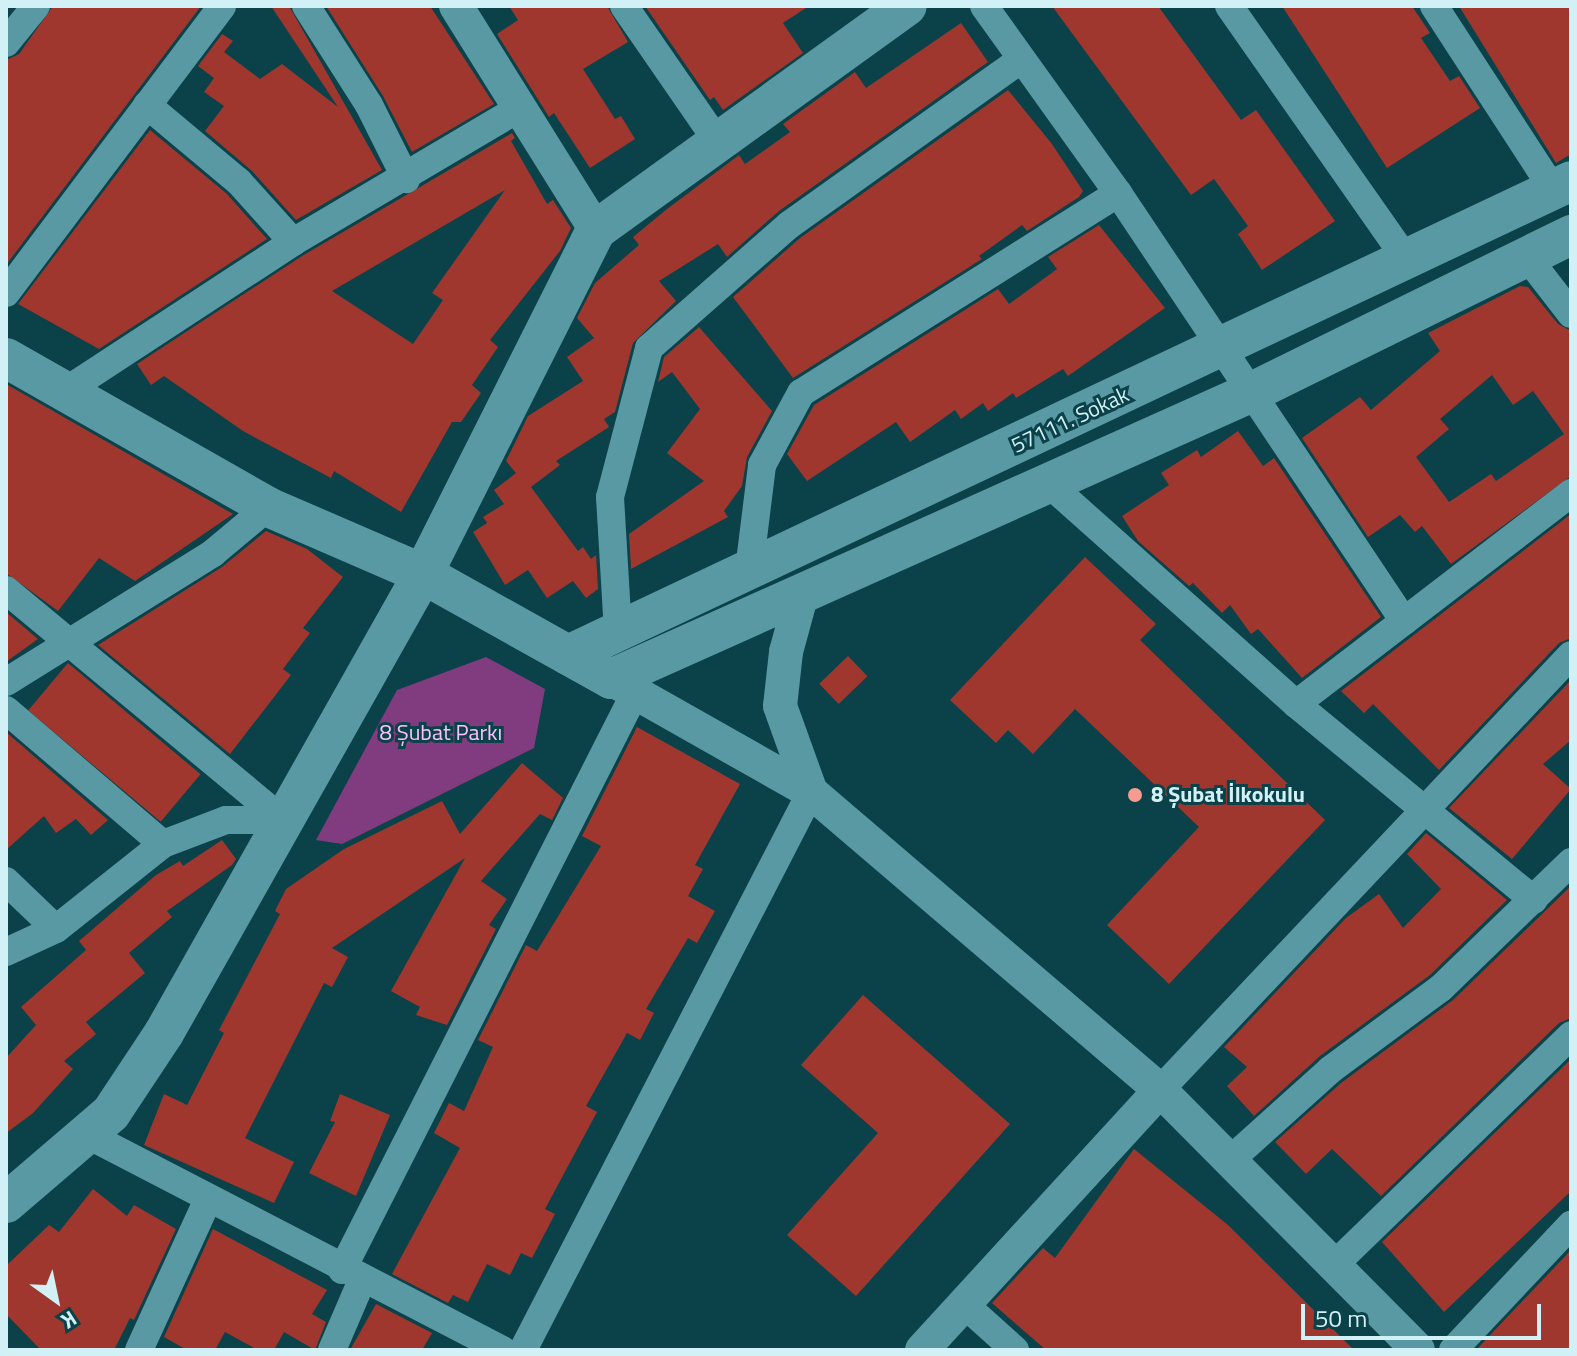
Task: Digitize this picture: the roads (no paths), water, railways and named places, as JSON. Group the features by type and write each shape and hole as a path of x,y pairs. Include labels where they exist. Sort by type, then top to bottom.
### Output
{"main road":[{"path":"6,1203 111,1113 164,1033 423,574 596,230 907,6"},
{"name":"57111. Sokak","path":"568,655 1222,349 1562,185"},
{"path":"6,358 268,507 423,574 623,686 802,593 1252,392 1571,235"}],"street":[{"path":"6,43 36,6"},
{"path":"306,6 369,105 406,179"},
{"path":"456,6 596,230"},
{"path":"624,6 717,141"},
{"path":"984,6 1118,193 1404,621"},
{"path":"1229,6 1407,260"},
{"path":"1434,6 1562,185"},
{"path":"6,293 220,7"},
{"path":"618,632 610,497 649,348 789,225 1020,60"},
{"path":"147,105 239,182 293,242"},
{"path":"64,392 293,242 406,179 520,108"},
{"path":"749,570 762,465 801,393 1118,193"},
{"path":"1527,257 1571,314"},
{"path":"1048,483 1296,704 1534,900"},
{"path":"1296,704 1571,493"},
{"path":"6,682 213,553 268,507"},
{"path":"6,590 283,820"},
{"path":"523,1350 811,792 780,706 786,652 802,593"},
{"path":"922,1350 966,1306 1160,1090 1421,808 1571,655"},
{"path":"332,1350 352,1275 623,686 811,792 1160,1090 1332,1267 1418,1350"},
{"path":"6,710 163,844"},
{"path":"6,952 56,929 163,844 226,820 283,820"},
{"path":"1228,1162 1330,1070 1441,988 1571,862"},
{"path":"6,881 56,929"},
{"path":"1332,1267 1571,1035"},
{"path":"86,1134 352,1275 502,1350"},
{"path":"139,1350 208,1199"},
{"path":"1453,1350 1571,1225"},
{"path":"966,1306 1015,1350"}],"place":[{"name":"8 Şubat İlkokulu","path":"1135,795"}],"park label":[{"name":"8 Şubat Parkı","path":"441,733"}]}
